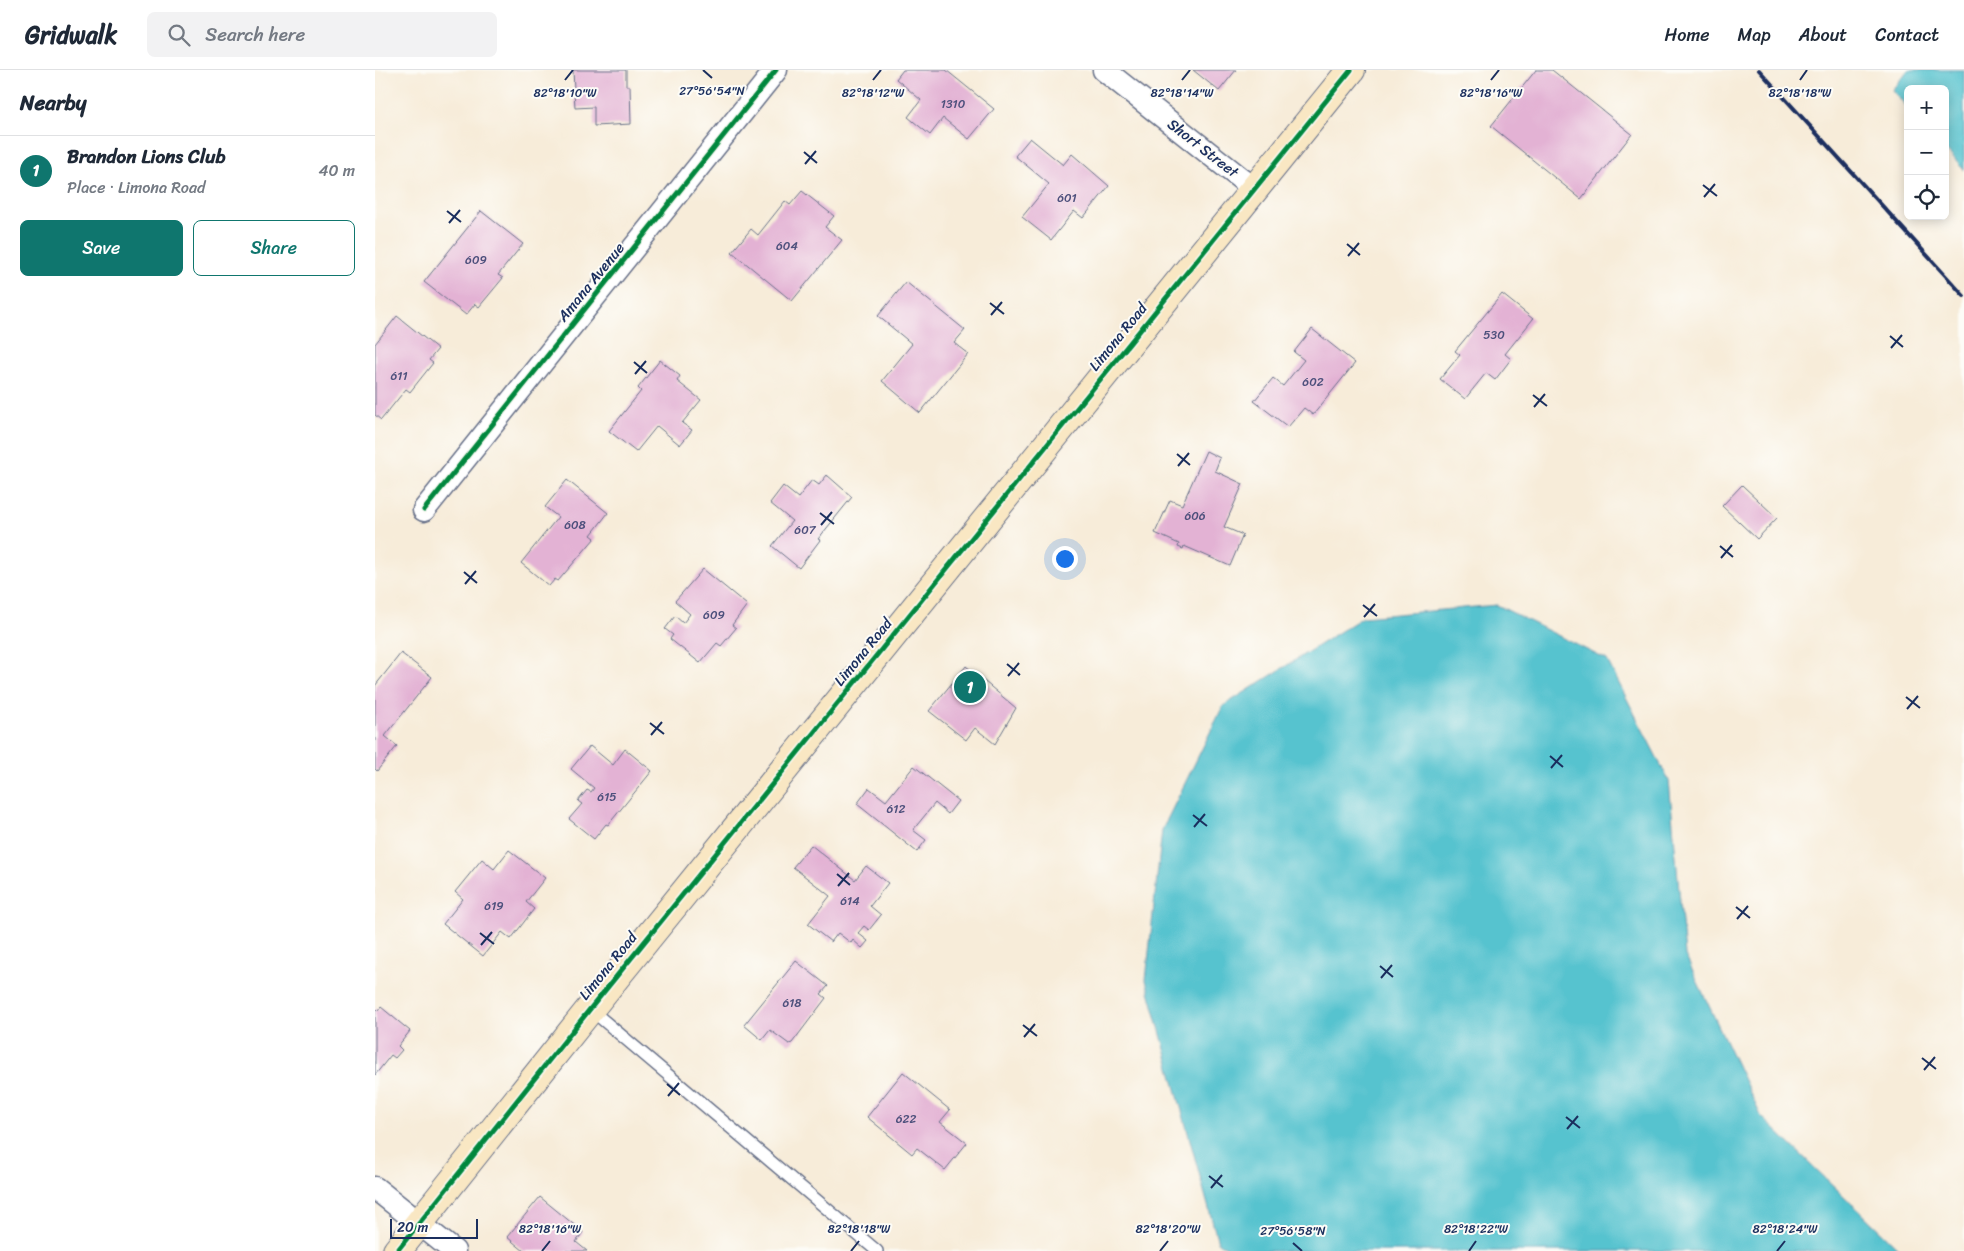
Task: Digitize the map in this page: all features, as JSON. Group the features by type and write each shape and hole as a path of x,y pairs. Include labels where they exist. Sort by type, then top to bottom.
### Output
{"street":[{"name":"Amana Avenue","path":"424,510 777,70"},
{"name":"Short Street","path":"1104,70 1255,190"},
{"name":"Limona Road","path":"397,1251 590,1009 1351,70"},
{"path":"375,1188 454,1251"}],"lane":[{"path":"590,1009 877,1251"}],"water":[{"path":"1908,70 1964,70 1964,170 1949,153 1949,85 1904,85 1904,104 1892,90"},
{"path":"1497,605 1607,660 1669,781 1685,955 1761,1116 1901,1251 1232,1251 1218,1242 1146,980 1162,830 1223,706 1363,617"}],"building":[{"path":"573,70 626,70 626,86 630,86 631,124 594,126 594,107 575,108"},
{"path":"903,70 946,70 994,109 969,139 943,118 930,135 908,117 921,100 896,79"},
{"path":"1193,70 1236,70 1219,91"},
{"path":"1536,70 1552,70 1632,134 1581,199 1491,126"},
{"path":"1030,138 1063,165 1072,154 1109,186 1083,218 1074,211 1051,240 1022,217 1049,184 1015,156"},
{"path":"802,191 834,216 825,227 842,240 792,301 732,252 751,229 758,235 785,201 790,205"},
{"path":"481,211 523,244 498,275 503,278 479,307 475,304 466,315 424,282"},
{"path":"906,282 965,330 954,343 968,354 920,413 882,381 912,344 878,316"},
{"path":"1502,294 1533,319 1505,354 1511,359 1495,380 1486,373 1465,399 1440,379 1460,355 1455,351"},
{"path":"397,316 438,349 429,360 433,363 410,392 406,389 381,420 375,415 375,344"},
{"path":"1312,329 1355,363 1313,415 1304,408 1288,427 1254,401 1273,378 1283,386 1304,360 1294,352"},
{"path":"660,360 680,376 677,381 701,400 682,423 692,430 680,445 657,426 636,452 609,431 641,391 638,388"},
{"path":"1206,451 1220,458 1215,471 1243,484 1224,527 1243,535 1230,566 1184,546 1183,549 1178,547 1179,544 1155,533 1170,500 1182,505"},
{"path":"827,475 852,497 818,539 820,540 799,568 772,546 792,521 770,503 783,486 798,498 812,480 819,485"},
{"path":"567,480 608,513 591,535 595,538 558,581 555,579 549,586 521,563 558,517 545,507"},
{"path":"1742,485 1777,518 1757,539 1722,506"},
{"path":"703,569 747,605 732,625 736,628 721,646 717,643 700,663 670,639 673,635 665,629 675,616 683,623 690,614 675,601"},
{"path":"401,653 432,677 385,736 397,746 377,771 375,769 375,686"},
{"path":"966,666 1016,708 995,744 975,728 966,740 929,711"},
{"path":"590,746 613,765 625,749 652,771 608,825 606,824 594,839 569,819 582,804 578,801 587,790 591,792 594,788 571,769"},
{"path":"914,766 958,801 948,814 935,803 913,830 926,840 917,852 857,804 869,788 886,801"},
{"path":"811,845 855,880 866,866 888,883 870,906 881,915 869,930 864,926 858,933 868,941 862,948 853,940 851,943 838,933 831,942 808,924 830,896 793,867"},
{"path":"509,850 545,878 526,902 534,909 511,939 502,932 483,956 443,924 463,899 455,892 482,859 494,869"},
{"path":"796,961 828,986 821,994 826,998 792,1043 789,1044 770,1030 762,1040 744,1025"},
{"path":"381,1007 410,1031 398,1046 402,1050 395,1058 391,1055 375,1075 375,1008 378,1011"},
{"path":"903,1072 950,1110 940,1122 967,1143 945,1170 917,1148 912,1154 867,1117"},
{"path":"540,1197 583,1232 576,1242 587,1251 524,1251 507,1237"}],"railway":[{"path":"1759,70 1964,296"}],"cycle path":[{"path":"424,510 776,70"},
{"path":"397,1251 590,1009 1351,70"}],"place":[{"name":"Brandon Lions Club","path":"970,687"}]}
